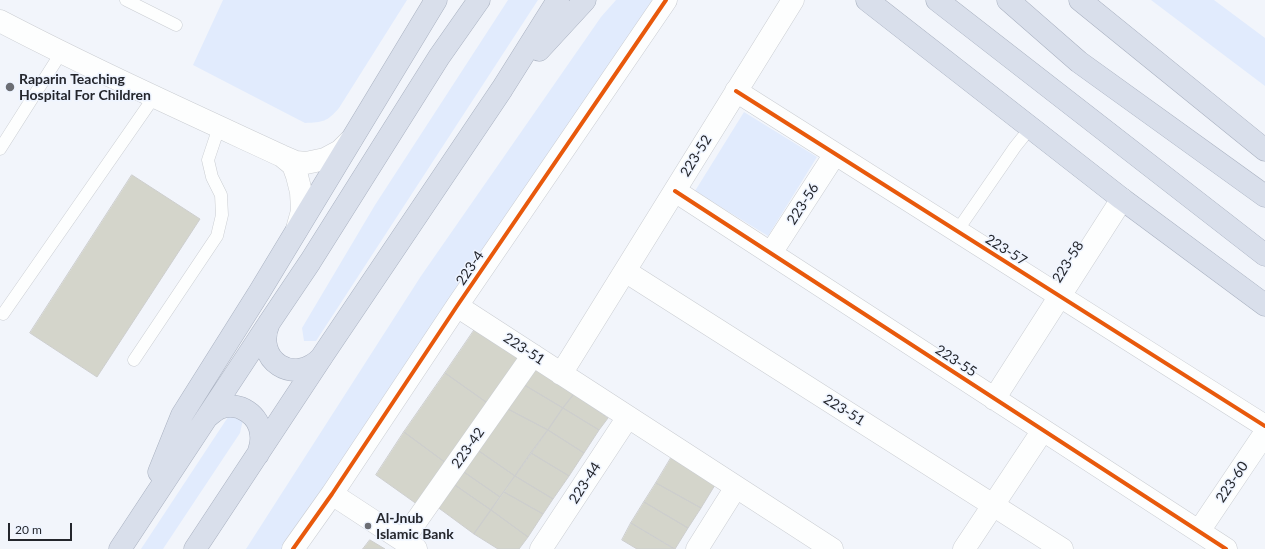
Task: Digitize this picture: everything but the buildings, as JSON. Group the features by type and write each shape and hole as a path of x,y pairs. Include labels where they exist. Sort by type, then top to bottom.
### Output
{"highway":[{"path":"141,518 182,414 260,291 436,0"},
{"path":"120,549 310,262 439,57 480,0"},
{"path":"195,549 323,355 502,89 558,0"},
{"path":"502,89 585,0"},
{"path":"867,0 1122,199 1265,305"},
{"path":"937,0 1265,255"},
{"path":"1008,0 1079,62 1265,196"},
{"path":"1080,0 1265,150"},
{"path":"271,320 266,332 265,342 270,356 276,363 290,370 300,370 310,367 323,355"},
{"path":"207,417 221,408 231,406 246,410 253,416 260,430 261,439 258,454"}],"street":[{"name":"223-4","path":"293,549 332,494 457,306 666,0"},
{"name":"223-52","path":"562,374 793,0"},
{"path":"0,21 61,53 296,162 306,163 325,159 340,150 351,140"},
{"name":"223-57","path":"736,92 1265,426"},
{"name":"223-56","path":"771,253 835,154"},
{"path":"282,156 293,165 297,176 302,211 297,229"},
{"name":"223-55","path":"675,191 1226,549"},
{"name":"223-58","path":"994,399 1122,199"},
{"name":"223-51","path":"625,271 1062,549"},
{"name":"223-51","path":"457,306 832,549"},
{"name":"223-42","path":"409,545 533,355"},
{"name":"223-44","path":"541,549 628,417"},
{"path":"964,549 1043,430"},
{"name":"223-60","path":"1198,531 1265,433"},
{"path":"697,549 736,487"},
{"path":"332,494 409,545"}],"lane":[{"path":"126,0 176,26"},
{"path":"0,149 61,53"},
{"path":"2,314 154,97"},
{"path":"134,360 217,236 222,215 221,195 212,177 208,160 219,127"},
{"path":"957,231 1015,147 1031,127"}],"shaded area":[{"path":"223,0 407,0 339,108 328,119 305,123 193,65"},
{"path":"508,0 538,0 316,341 304,341 302,328 375,205"},
{"path":"616,0 659,0 345,464 323,488 282,549 246,549 421,276 601,17"},
{"path":"1151,0 1214,0 1265,38 1265,86"},
{"path":"744,112 817,157 768,236 695,191"},
{"path":"237,415 243,420 240,433 163,549 141,549 228,417"}],"cycle path":[{"path":"293,549 332,494 457,306 666,0"},
{"path":"736,91 1265,426"},
{"path":"675,191 1226,549"}],"place":[{"name":"Raparin Teaching Hospital For Children","path":"10,87"},
{"name":"Al-Jnub Islamic Bank","path":"368,526"}]}
